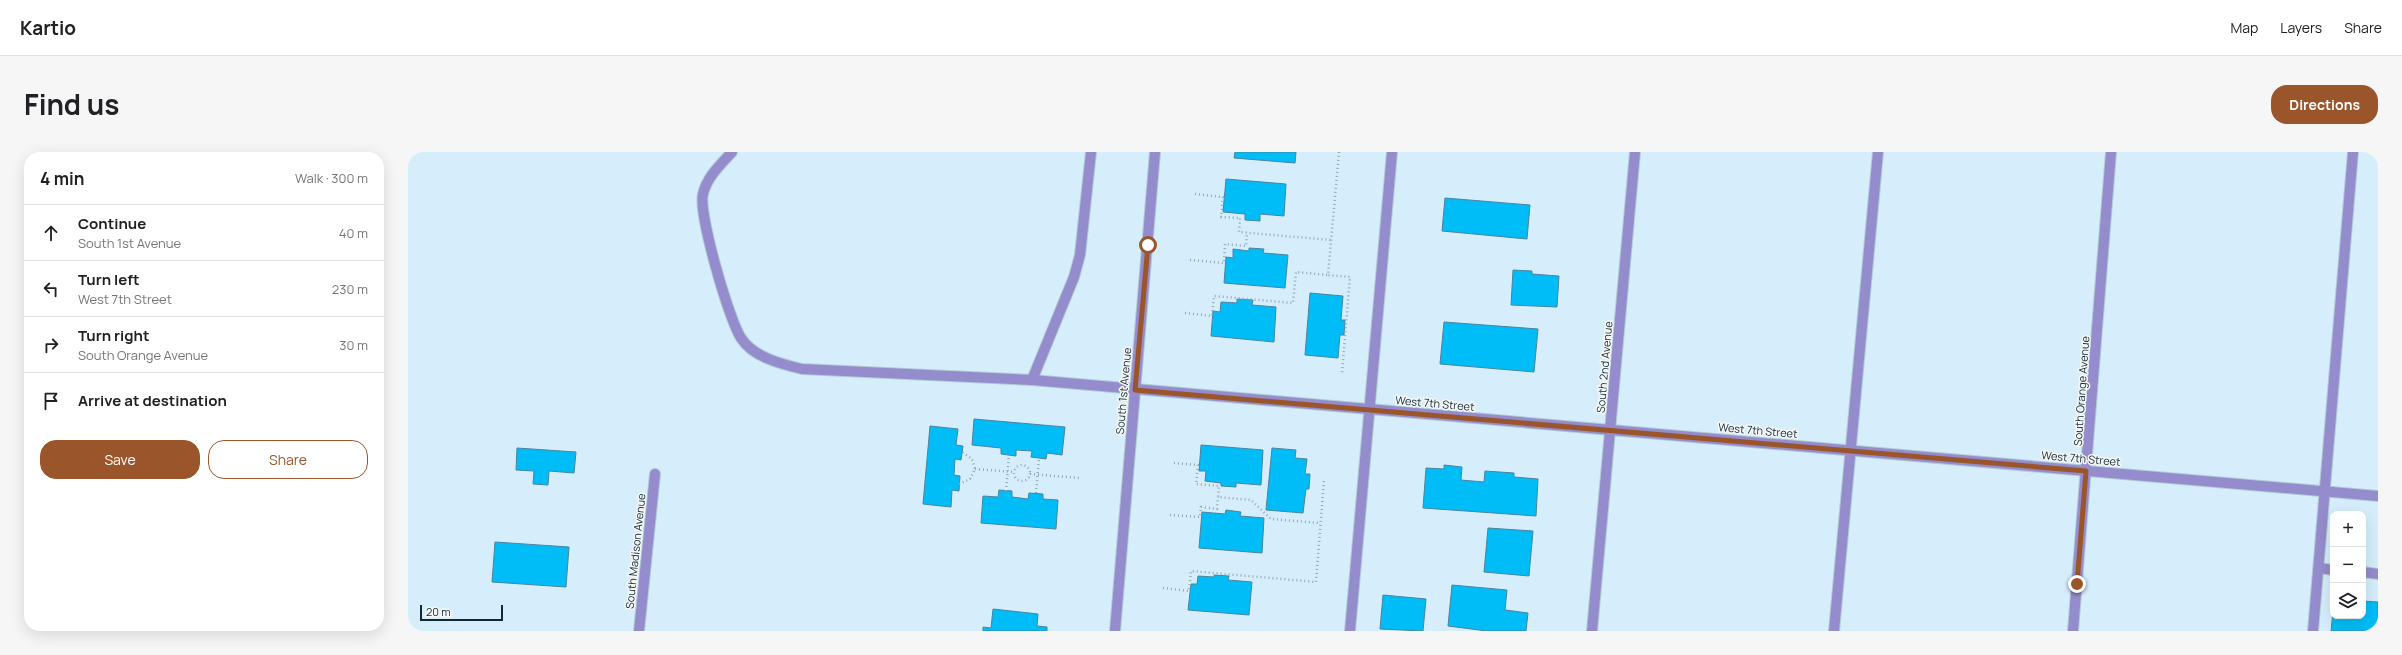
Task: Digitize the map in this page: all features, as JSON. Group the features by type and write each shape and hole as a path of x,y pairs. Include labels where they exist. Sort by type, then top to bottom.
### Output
{"street":[{"name":"West 7th Street","path":"732,152 712,173 702,195 708,239 728,307 741,338 767,360 802,369 1032,380 2378,496"},
{"path":"1032,380 1074,277 1080,255 1091,152"},
{"name":"South 1st Avenue","path":"1114,631 1155,152"},
{"path":"1350,631 1392,152"},
{"name":"South 2nd Avenue","path":"1592,631 1635,152"},
{"path":"1834,631 1878,152"},
{"name":"South Orange Avenue","path":"2073,631 2111,152"},
{"path":"2313,631 2326,491 2353,152"},
{"name":"South Madison Avenue","path":"639,631 655,474"},
{"path":"2319,568 2330,570"},
{"path":"2366,572 2378,574"}],"path":[{"path":"1328,275 1339,152"},
{"path":"1195,194 1223,197 1222,217 1240,218 1239,232 1331,240"},
{"path":"1190,260 1224,263 1225,244 1246,246 1247,233"},
{"path":"1185,313 1212,316 1214,296 1293,303 1296,272 1350,277 1342,373"},
{"path":"959,484 970,479 975,469 972,459 962,452"},
{"path":"1006,491 1009,455"},
{"path":"1036,493 1039,458"},
{"path":"1170,515 1200,517 1201,507 1217,509 1219,486 1196,484 1198,465 1174,463"},
{"path":"1014,472 1019,466 1024,466 1028,469 1030,474"},
{"path":"975,469 1014,472"},
{"path":"1014,472 1016,479 1021,481 1026,480 1030,474"},
{"path":"1030,474 1080,478"},
{"path":"1163,588 1189,590 1191,571 1316,582 1324,480"},
{"path":"1218,497 1251,500 1271,519 1320,523"}],"building":[{"path":"1235,152 1296,152 1295,163 1234,158"},
{"path":"1226,179 1286,184 1284,216 1260,214 1260,221 1245,220 1245,214 1223,212"},
{"path":"1445,198 1530,205 1527,239 1442,231"},
{"path":"1249,248 1264,249 1263,253 1288,255 1285,288 1224,283 1226,257 1233,258 1233,249 1249,251"},
{"path":"1513,270 1532,271 1532,274 1559,276 1557,307 1511,305"},
{"path":"1310,293 1343,296 1341,320 1345,320 1344,335 1340,335 1338,358 1305,355"},
{"path":"1237,299 1253,300 1252,305 1276,307 1274,342 1211,336 1213,311 1220,312 1221,302 1237,303"},
{"path":"1444,322 1538,329 1534,372 1440,364"},
{"path":"974,419 1065,427 1062,455 1047,453 1046,459 1031,457 1032,451 1016,450 1016,456 1001,454 1001,448 972,445"},
{"path":"930,426 958,429 956,445 963,446 961,460 955,459 954,475 960,476 959,491 952,490 951,507 923,504"},
{"path":"1201,445 1263,450 1261,485 1236,483 1236,487 1221,486 1221,483 1205,481 1206,471 1199,471"},
{"path":"517,448 576,452 574,473 549,471 548,485 533,484 534,471 516,470"},
{"path":"1272,448 1296,450 1295,458 1307,459 1305,474 1310,474 1309,489 1306,489 1303,513 1266,510"},
{"path":"1444,465 1462,467 1461,480 1484,482 1485,471 1514,473 1514,477 1538,479 1536,516 1423,508 1426,468 1444,469"},
{"path":"999,490 1012,491 1012,497 1028,499 1029,493 1043,494 1043,499 1058,500 1056,529 981,523 983,496 998,497"},
{"path":"1226,510 1241,512 1240,516 1264,518 1262,553 1199,548 1202,512 1225,514"},
{"path":"1488,528 1533,531 1529,576 1484,572"},
{"path":"495,542 569,547 566,587 492,582"},
{"path":"1214,575 1229,576 1228,580 1252,582 1249,615 1188,610 1191,584 1197,584 1198,576 1214,577"},
{"path":"1452,585 1507,590 1505,610 1528,613 1526,631 1487,631 1448,626"},
{"path":"1383,595 1426,599 1423,631 1380,629"},
{"path":"2366,601 2378,602 2378,631 2331,631 2332,619 2366,619"},
{"path":"993,609 1038,614 1037,626 1047,627 1047,631 983,631 983,627 991,628"}],"route":[{"path":"1148,245 1135,390 2086,471 2077,584"}]}
